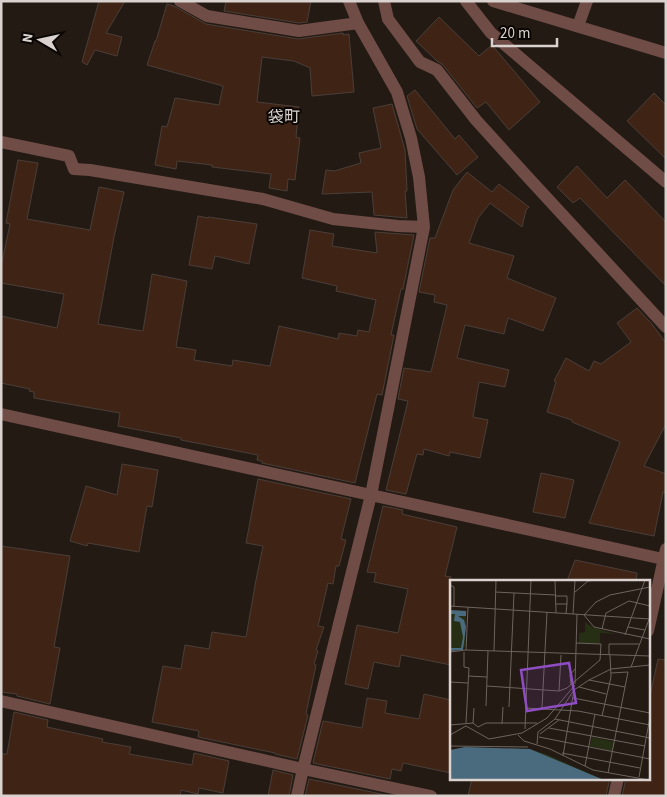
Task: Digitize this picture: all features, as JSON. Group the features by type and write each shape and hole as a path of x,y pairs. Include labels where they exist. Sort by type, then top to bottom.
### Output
{"street":[{"path":"180,1 207,16 299,31 358,23"},
{"path":"298,796 303,768 371,495 424,227 419,177 411,138 398,92 358,23 349,1"},
{"path":"384,1 388,19 420,62 437,70 476,120 666,327"},
{"path":"466,1 492,33 666,182"},
{"path":"494,1 666,53"},
{"path":"578,26 587,1"},
{"path":"1,142 69,156 74,169 90,170 263,199 333,220 424,227"},
{"path":"1,414 371,495 665,554 650,622"},
{"path":"1,701 431,796"},
{"path":"614,796 618,780"}],"building":[{"path":"99,1 125,1 106,33 122,37 117,56 95,50 87,65 82,62"},
{"path":"226,1 311,1 307,22 299,23 224,11"},
{"path":"167,4 206,24 298,39 343,33 343,35 349,34 354,92 312,96 310,68 294,61 262,57 257,102 299,107 296,137 300,138 295,180 288,179 287,191 269,188 271,174 177,161 176,169 155,165 162,126 167,127 175,98 219,105 223,86 147,65"},
{"path":"439,17 479,56 492,45 540,102 509,130 486,102 477,108 443,65 416,41"},
{"path":"415,90 455,139 459,135 478,157 457,175 417,129 407,96"},
{"path":"654,93 666,105 666,159 627,121"},
{"path":"392,104 405,150 407,218 374,215 372,192 322,194 326,170 334,171 361,163 359,153 381,148 373,108"},
{"path":"18,160 38,163 27,219 90,230 99,187 124,192 98,324 143,331 152,274 187,281 176,347 196,350 194,360 232,366 233,360 270,366 279,326 338,339 339,333 357,336 358,330 369,332 376,300 336,291 337,286 302,278 310,230 334,234 332,246 377,253 375,232 414,235 391,335 394,335 382,395 377,394 355,483 262,463 262,461 257,460 258,455 118,426 120,413 34,398 34,392 29,391 30,389 1,383 1,316 57,328 64,294 1,283 1,267 10,224 6,223"},
{"path":"577,166 607,198 625,180 666,222 666,286 580,198 573,203 557,187"},
{"path":"467,172 492,192 499,184 529,207 526,210 522,227 490,203 478,218 469,243 514,256 507,278 556,298 543,331 508,318 504,334 465,325 457,358 509,370 505,387 479,382 473,417 488,420 480,458 450,452 449,456 424,449 423,455 417,454 406,494 386,490 408,401 398,399 404,368 431,372 447,305 434,302 435,295 419,292 430,238 435,238 453,190"},
{"path":"198,216 257,224 249,264 215,256 212,269 189,265"},
{"path":"637,308 666,343 666,424 644,466 666,474 666,493 663,492 654,536 589,523 620,442 572,422 572,420 547,412 556,382 554,381 566,358 589,371 594,361 601,364 631,342 617,323"},
{"path":"122,464 158,470 152,507 147,506 139,552 88,543 87,546 70,541 86,486 117,495"},
{"path":"541,473 574,480 565,518 533,512"},
{"path":"258,479 351,499 341,539 346,540 339,566 336,566 333,584 328,583 318,626 324,627 316,650 318,651 314,664 316,665 306,714 308,715 297,759 198,737 199,731 152,722 163,666 181,669 185,645 209,649 212,632 246,637 263,546 246,543"},
{"path":"383,506 403,510 402,514 457,527 445,576 451,577 450,665 401,655 399,667 374,662 368,689 345,684 357,625 398,633 408,589 374,582 376,573 367,572"},
{"path":"1,546 70,556 54,647 60,648 50,704 17,696 17,694 1,692"},
{"path":"575,560 637,573 636,580 567,580"},
{"path":"658,659 666,660 666,796 622,796 626,780 650,780 650,696"},
{"path":"424,694 450,700 450,773 403,763 401,771 392,769 390,779 313,763 323,721 362,728 367,698 387,701 385,713 419,719"},
{"path":"14,712 48,720 47,727 103,739 102,742 131,747 129,754 192,765 194,753 229,761 223,793 199,788 198,794 181,790 180,796 1,796 1,754 7,754"},
{"path":"273,770 293,775 289,796 268,796"},
{"path":"309,779 386,795 386,796 305,796"},
{"path":"472,780 610,780 606,796 468,796"}],"district":[{"name":"袋町","path":"284,116"}]}
